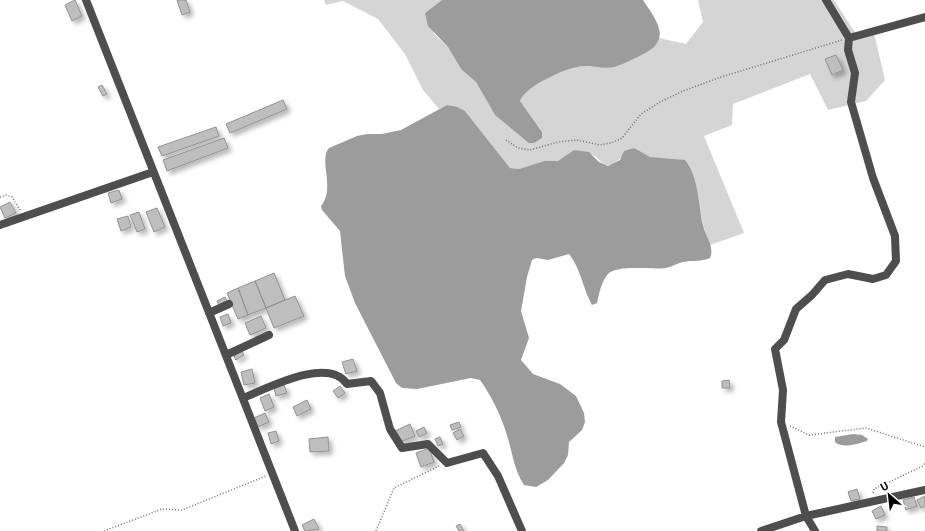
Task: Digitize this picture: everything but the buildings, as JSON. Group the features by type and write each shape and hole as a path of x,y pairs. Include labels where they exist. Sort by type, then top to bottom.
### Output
{"street":[{"path":"86,0 295,531"},
{"path":"815,531 806,516 781,422 783,390 775,349 784,340 796,309 812,295 825,280 848,274 873,279 886,275 896,261 895,236 873,178 851,102 855,73 848,50 849,38 826,0"},
{"path":"849,38 925,17"},
{"path":"0,225 153,172"},
{"path":"209,313 229,304"},
{"path":"226,355 268,335"},
{"path":"243,398 318,371 332,373 342,377 346,384 371,381 380,393 390,429 402,448 428,444 447,462 483,453 498,476 522,531"},
{"path":"761,531 806,516 925,490"}],"path":[{"path":"506,140 518,148 530,150 558,142 577,140 600,145 614,142 622,138 641,114 660,102 683,91 721,77 849,38"},
{"path":"0,198 6,195 12,197 24,216"},
{"path":"781,422 809,435 866,428 925,447"},
{"path":"376,531 394,488 447,462"},
{"path":"871,502 874,490 923,466 925,462"},
{"path":"104,531 162,509 182,510 273,473"}],"shaded area":[{"path":"324,0 442,0 425,13 434,34 448,47 461,69 476,82 495,115 534,143 542,138 542,132 520,101 524,95 540,82 551,76 573,68 583,66 590,67 655,46 659,38 686,44 703,22 698,0 834,0 856,34 873,29 885,80 866,101 828,110 810,74 733,104 732,125 704,136 744,233 710,245 703,225 688,164 650,157 633,148 612,165 603,164 589,153 574,150 558,161 544,161 519,169 510,168 465,111 447,105 439,109 423,90 405,54 378,19 343,1 326,5"},
{"path":"442,0 643,0 658,25 660,36 658,42 652,49 623,64 611,68 584,66 568,69 538,83 530,89 520,101 542,132 542,138 534,143 529,143 495,115 476,82 461,69 448,47 428,26 425,13"},
{"path":"447,105 457,107 465,111 510,168 519,169 544,161 558,161 574,150 589,152 599,162 608,166 620,160 624,151 634,148 650,157 685,160 690,167 696,183 701,217 704,229 711,245 710,258 707,259 683,262 666,268 627,268 613,271 608,274 604,281 597,303 592,305 576,266 569,254 548,260 536,258 532,260 527,277 521,311 529,338 521,360 533,374 560,384 576,396 584,413 585,422 582,430 569,442 568,455 564,463 548,480 536,487 524,485 521,480 516,469 501,417 480,380 471,378 417,389 402,388 396,383 355,303 345,276 340,231 322,210 321,206 327,191 325,160 326,153 329,148 357,136 382,134 401,130"},
{"path":"853,434 862,435 868,439 867,441 846,446 835,442 835,437"}]}
